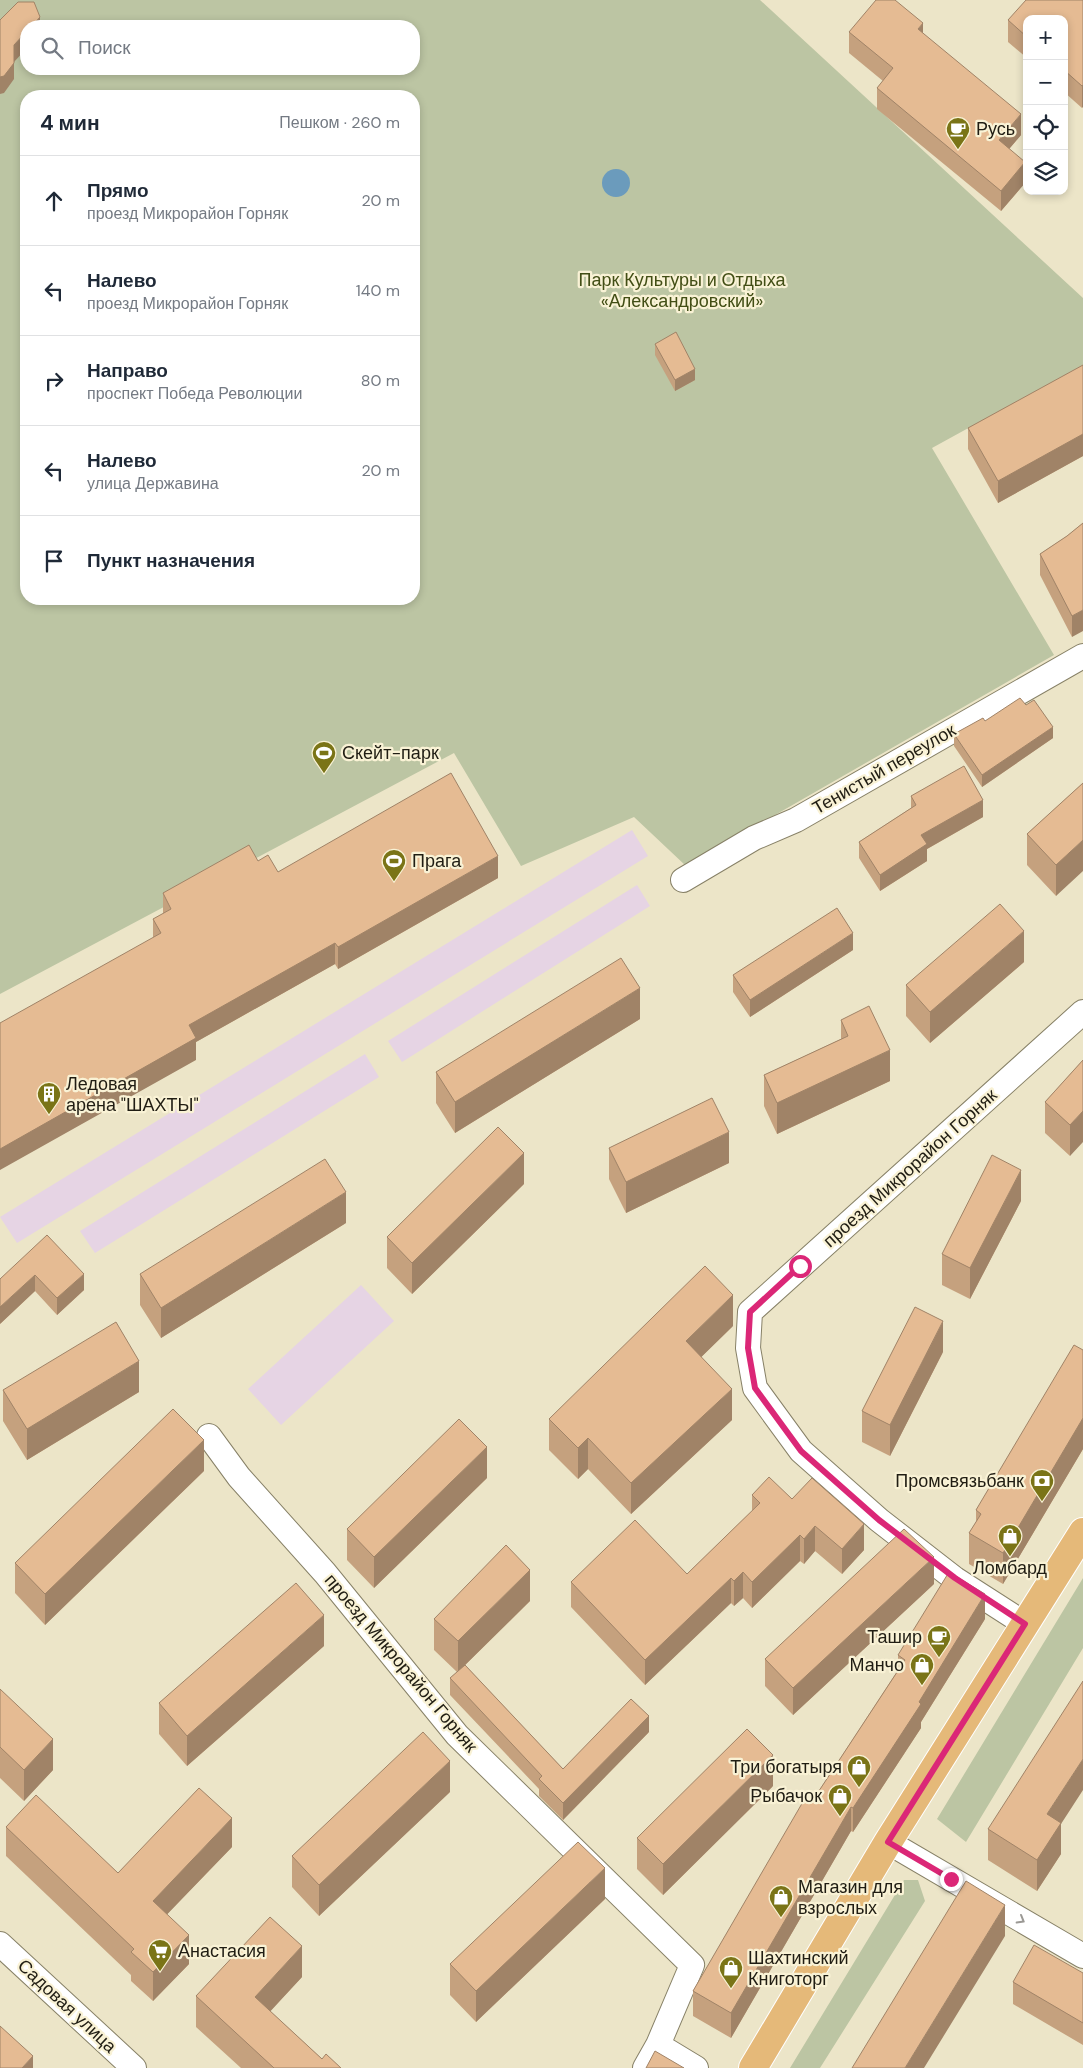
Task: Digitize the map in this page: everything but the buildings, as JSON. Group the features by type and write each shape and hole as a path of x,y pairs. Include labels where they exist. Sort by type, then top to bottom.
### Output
{"main road":[{"path":"753,2068 888,1842 1083,1532"}],"street":[{"name":"Тенистый переулок","path":"683,880 754,838 796,820 1083,656"},
{"name":"проезд Микрорайон Горняк","path":"1025,1624 955,1578 894,1532 801,1451 755,1388 748,1348 750,1312 1083,1012"},
{"name":"проезд Микрорайон Горняк","path":"209,1436 239,1477 324,1573 457,1735 692,1965 658,2045 645,2068"},
{"path":"888,1842 1083,1956"},
{"name":"Садовая улица","path":"0,1944 134,2068"},
{"path":"658,2045 696,2068"}],"shaded area":[{"path":"632,830 648,856 17,1243 0,1217"},
{"path":"637,885 650,906 402,1062 388,1041"},
{"path":"365,1054 379,1077 95,1253 80,1231"},
{"path":"361,1285 394,1321 281,1425 248,1389"}],"green space":[{"name":"Парк Культуры и Отдыха «Александровский»","path":"0,0 760,0 1083,298 1083,365 932,448 1054,655 686,866 634,817 521,866 454,753 0,994"},
{"path":"1083,1578 1083,1648 966,1842 937,1819"},
{"path":"904,1880 918,1880 925,1901 820,2068 790,2068"}],"water":[{"path":"616,169 626,173 630,183 626,193 616,197 606,193 602,183 606,173"}],"place":[{"name":"Русь","path":"958,150"},
{"name":"Скейт-парк","path":"324,774"},
{"name":"Прага","path":"394,882"},
{"name":"Ледовая арена \"ШАХТЫ\"","path":"49,1115"},
{"name":"Промсвязьбанк","path":"1042,1502"},
{"name":"Ломбард","path":"1010,1557"},
{"name":"Ташир","path":"939,1658"},
{"name":"Манчо","path":"922,1686"},
{"name":"Три богатыря","path":"859,1788"},
{"name":"Рыбачок","path":"840,1817"},
{"name":"Магазин для взрослых","path":"781,1918"},
{"name":"Анастасия","path":"160,1972"},
{"name":"Шахтинский Книготорг","path":"731,1989"}],"route":[{"path":"800,1266 750,1312 748,1348 755,1388 801,1451 879,1520 955,1578 1025,1624 888,1842 951,1879"}]}
